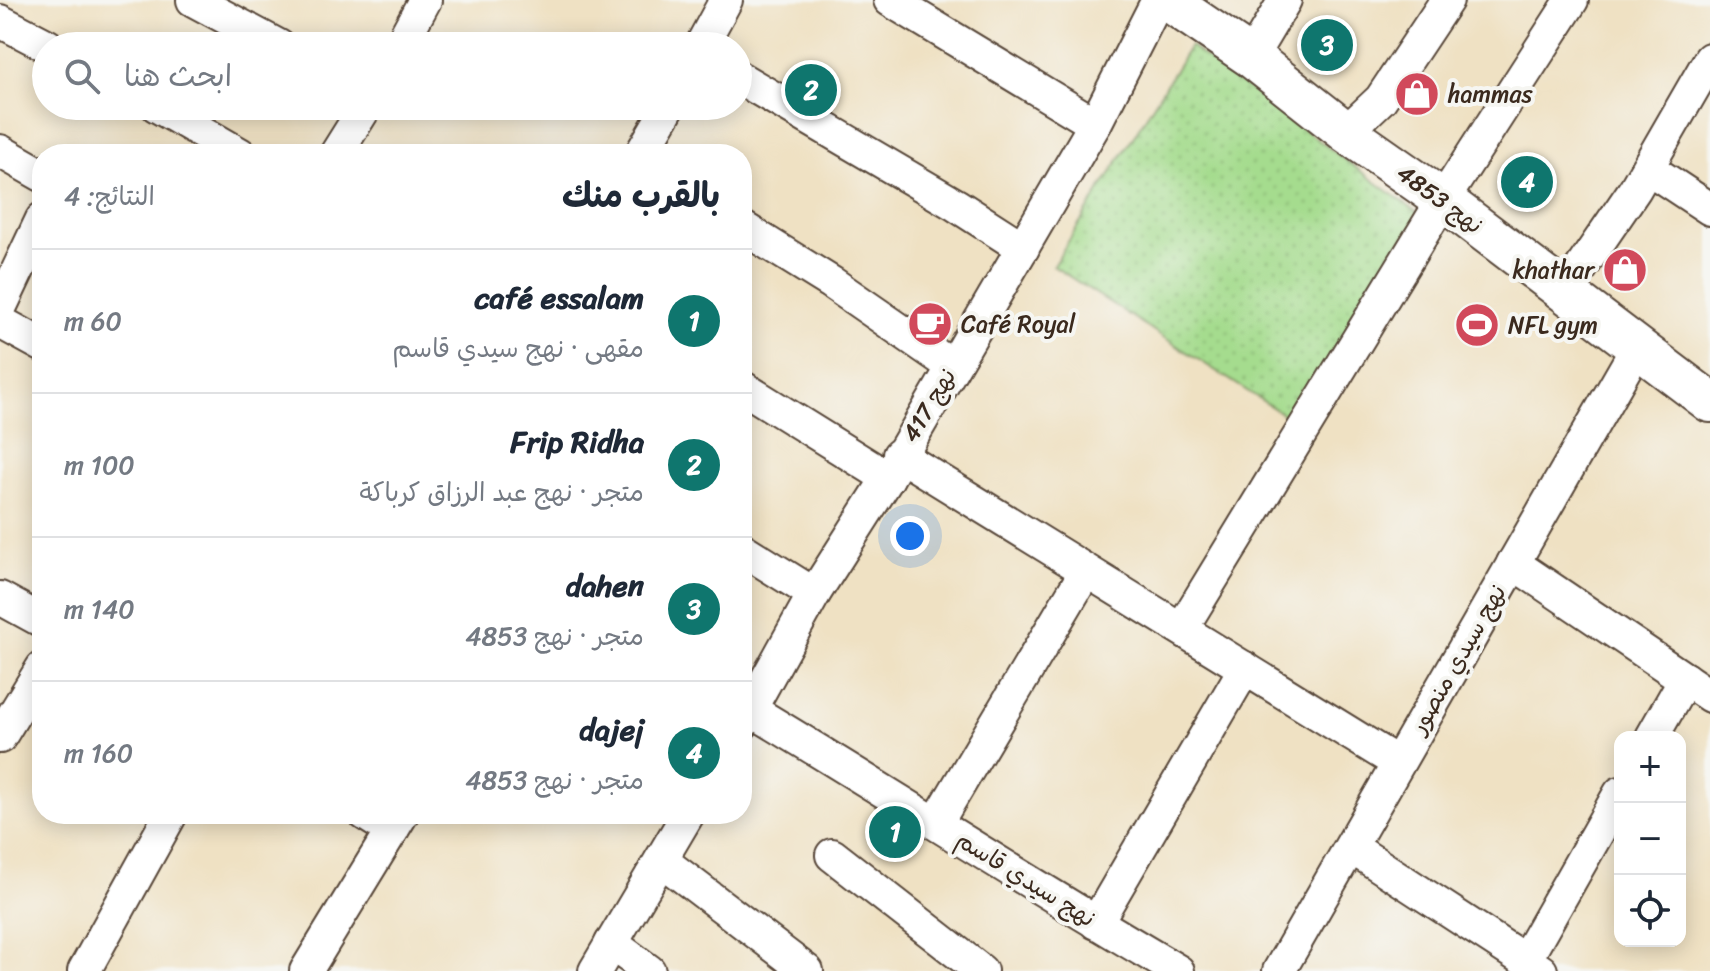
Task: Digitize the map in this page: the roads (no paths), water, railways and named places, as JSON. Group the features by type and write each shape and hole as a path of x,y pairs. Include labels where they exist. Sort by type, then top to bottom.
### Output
{"street":[{"path":"193,0 253,32"},
{"path":"709,32 726,0"},
{"path":"890,0 1095,124"},
{"name":"نهج 417","path":"752,708 814,594 894,466 1095,124 1158,0"},
{"name":"نهج 4853","path":"1167,0 1251,57 1346,132 1443,200 1710,402"},
{"path":"1251,57 1285,0"},
{"path":"1346,132 1381,99 1447,0"},
{"path":"1182,628 1443,200 1572,0"},
{"path":"406,32 419,2"},
{"path":"0,21 32,38"},
{"path":"1564,293 1648,168 1710,59"},
{"path":"752,85 1023,248"},
{"path":"181,120 223,144"},
{"path":"342,144 357,120"},
{"path":"647,144 661,120"},
{"path":"0,151 32,169"},
{"path":"1648,168 1710,209"},
{"path":"752,233 832,283 952,366"},
{"path":"32,244 1,322 32,339"},
{"name":"نهج سيدي منصور","path":"1279,971 1637,348"},
{"path":"752,392 1086,571 1398,763"},
{"path":"752,555 814,594"},
{"path":"1513,563 1698,687 1658,731"},
{"path":"937,822 1086,571"},
{"path":"0,598 32,616"},
{"path":"1096,923 1245,668"},
{"path":"0,737 32,684"},
{"name":"نهج سيدي قاسم","path":"752,720 937,822 1178,971"},
{"path":"1351,847 1533,966 1615,803"},
{"path":"84,971 165,824"},
{"path":"306,971 396,824"},
{"path":"595,971 682,824"},
{"path":"832,855 981,971"},
{"path":"661,860 807,971"},
{"path":"611,943 649,971"}],"place":[{"name":"dahen","path":"1327,45"},
{"name":"Frip Ridha","path":"811,90"},
{"name":"hammas","path":"1417,94"},
{"name":"dajej","path":"1527,182"},
{"name":"khathar","path":"1625,270"},
{"name":"Café Royal","path":"930,324"},
{"name":"NFL gym","path":"1477,325"},
{"name":"café essalam","path":"895,832"}]}
